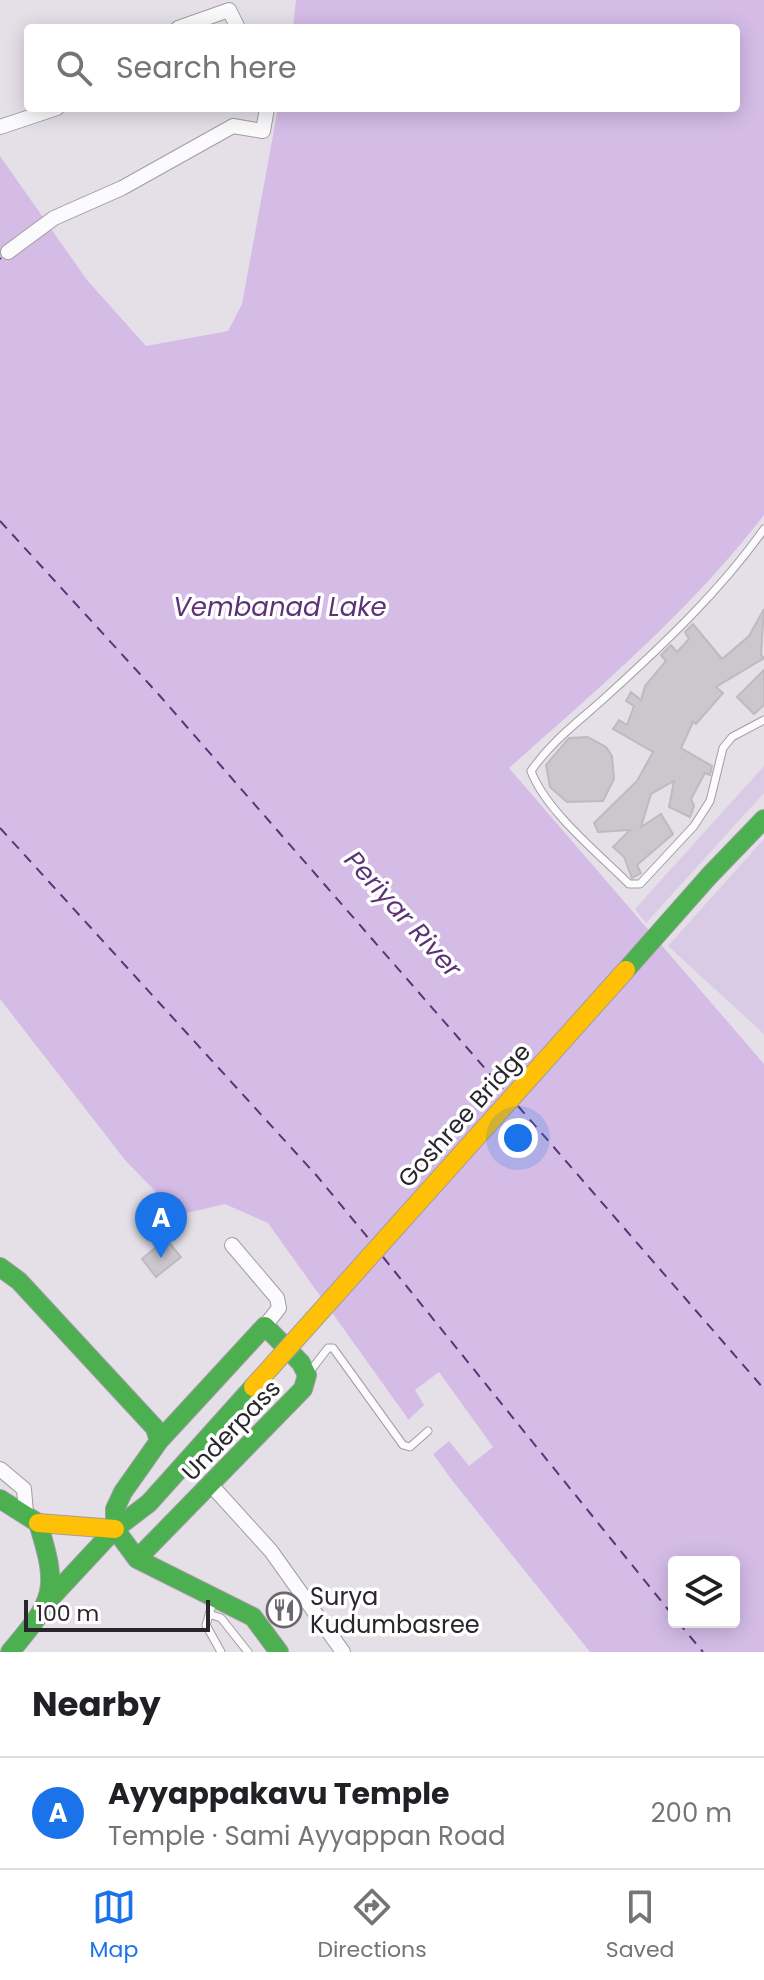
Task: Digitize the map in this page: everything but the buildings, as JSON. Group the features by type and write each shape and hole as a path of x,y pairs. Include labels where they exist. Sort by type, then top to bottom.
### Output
{"main road":[{"name":"Goshree Bridge","path":"10,1652 48,1601 115,1529 149,1503 710,875 764,819"},
{"path":"0,1267 19,1281 155,1428 159,1441"},
{"name":"Underpass","path":"137,1559 212,1486 303,1389 307,1375 301,1363 265,1326"},
{"path":"265,1326 159,1441 123,1492 115,1509 115,1529 137,1559 212,1606 253,1617 279,1652"},
{"path":"15,1511 115,1529"},
{"path":"15,1511 52,1568 48,1601"},
{"path":"0,1632 11,1636 27,1632"}],"street":[{"path":"187,24 228,5 236,24"},
{"path":"0,127 45,112"},
{"path":"8,252 54,218 122,188 233,126 263,131 266,112"},
{"path":"232,1245 277,1298 279,1308 265,1326"},
{"path":"0,1469 24,1489 15,1511"},
{"path":"212,1486 271,1551 343,1652"}],"lane":[{"path":"764,529 739,565 608,695 560,734 531,771 536,785 573,827 629,884 640,884 694,826 710,801 720,753 727,743 764,720"},
{"path":"307,1375 328,1348 333,1348 403,1445 410,1447 428,1431"},
{"path":"212,1606 206,1625 221,1652"},
{"path":"212,1606 248,1652"}],"shaded area":[{"path":"764,766 764,793 646,923 635,909"},
{"path":"764,839 764,1034 668,946"}],"water":[{"name":"Vembanad Lake","path":"296,0 764,0 764,515 675,616 509,768 764,1064 764,1652 590,1652 451,1479 268,1223 225,1204 178,1215 125,1160 0,999 0,156 87,280 146,346 228,331 242,304 277,112 740,112 740,24 293,24"}],"pier":[{"path":"439,1372 493,1447 469,1466 449,1441 430,1457 406,1422 424,1405 415,1390"}],"ferry route":[{"path":"0,521 160,696 503,1089"},
{"path":"0,828 317,1176 369,1239"},
{"path":"518,1106 764,1389"},
{"path":"383,1257 668,1610"},
{"path":"683,1628 703,1652"}],"traffic: fast":[{"path":"710,875 764,819"},
{"path":"626,970 710,875"},
{"path":"0,1267 19,1281 155,1428 159,1441"},
{"path":"137,1559 303,1389 307,1375 301,1363 265,1326 159,1441 123,1492 115,1509 115,1529 137,1559 253,1617 279,1652"},
{"path":"48,1601 115,1529 149,1503 253,1387"},
{"path":"0,1499 38,1523 50,1579 44,1606 10,1652"}],"traffic: slow":[{"path":"253,1387 626,970"},
{"path":"38,1523 115,1529"}],"place":[{"name":"Ayyappakavu Temple","path":"161,1258"},
{"name":"Surya Kudumbasree","path":"284,1610"}],"water label":[{"name":"Periyar River","path":"403,914"}]}
